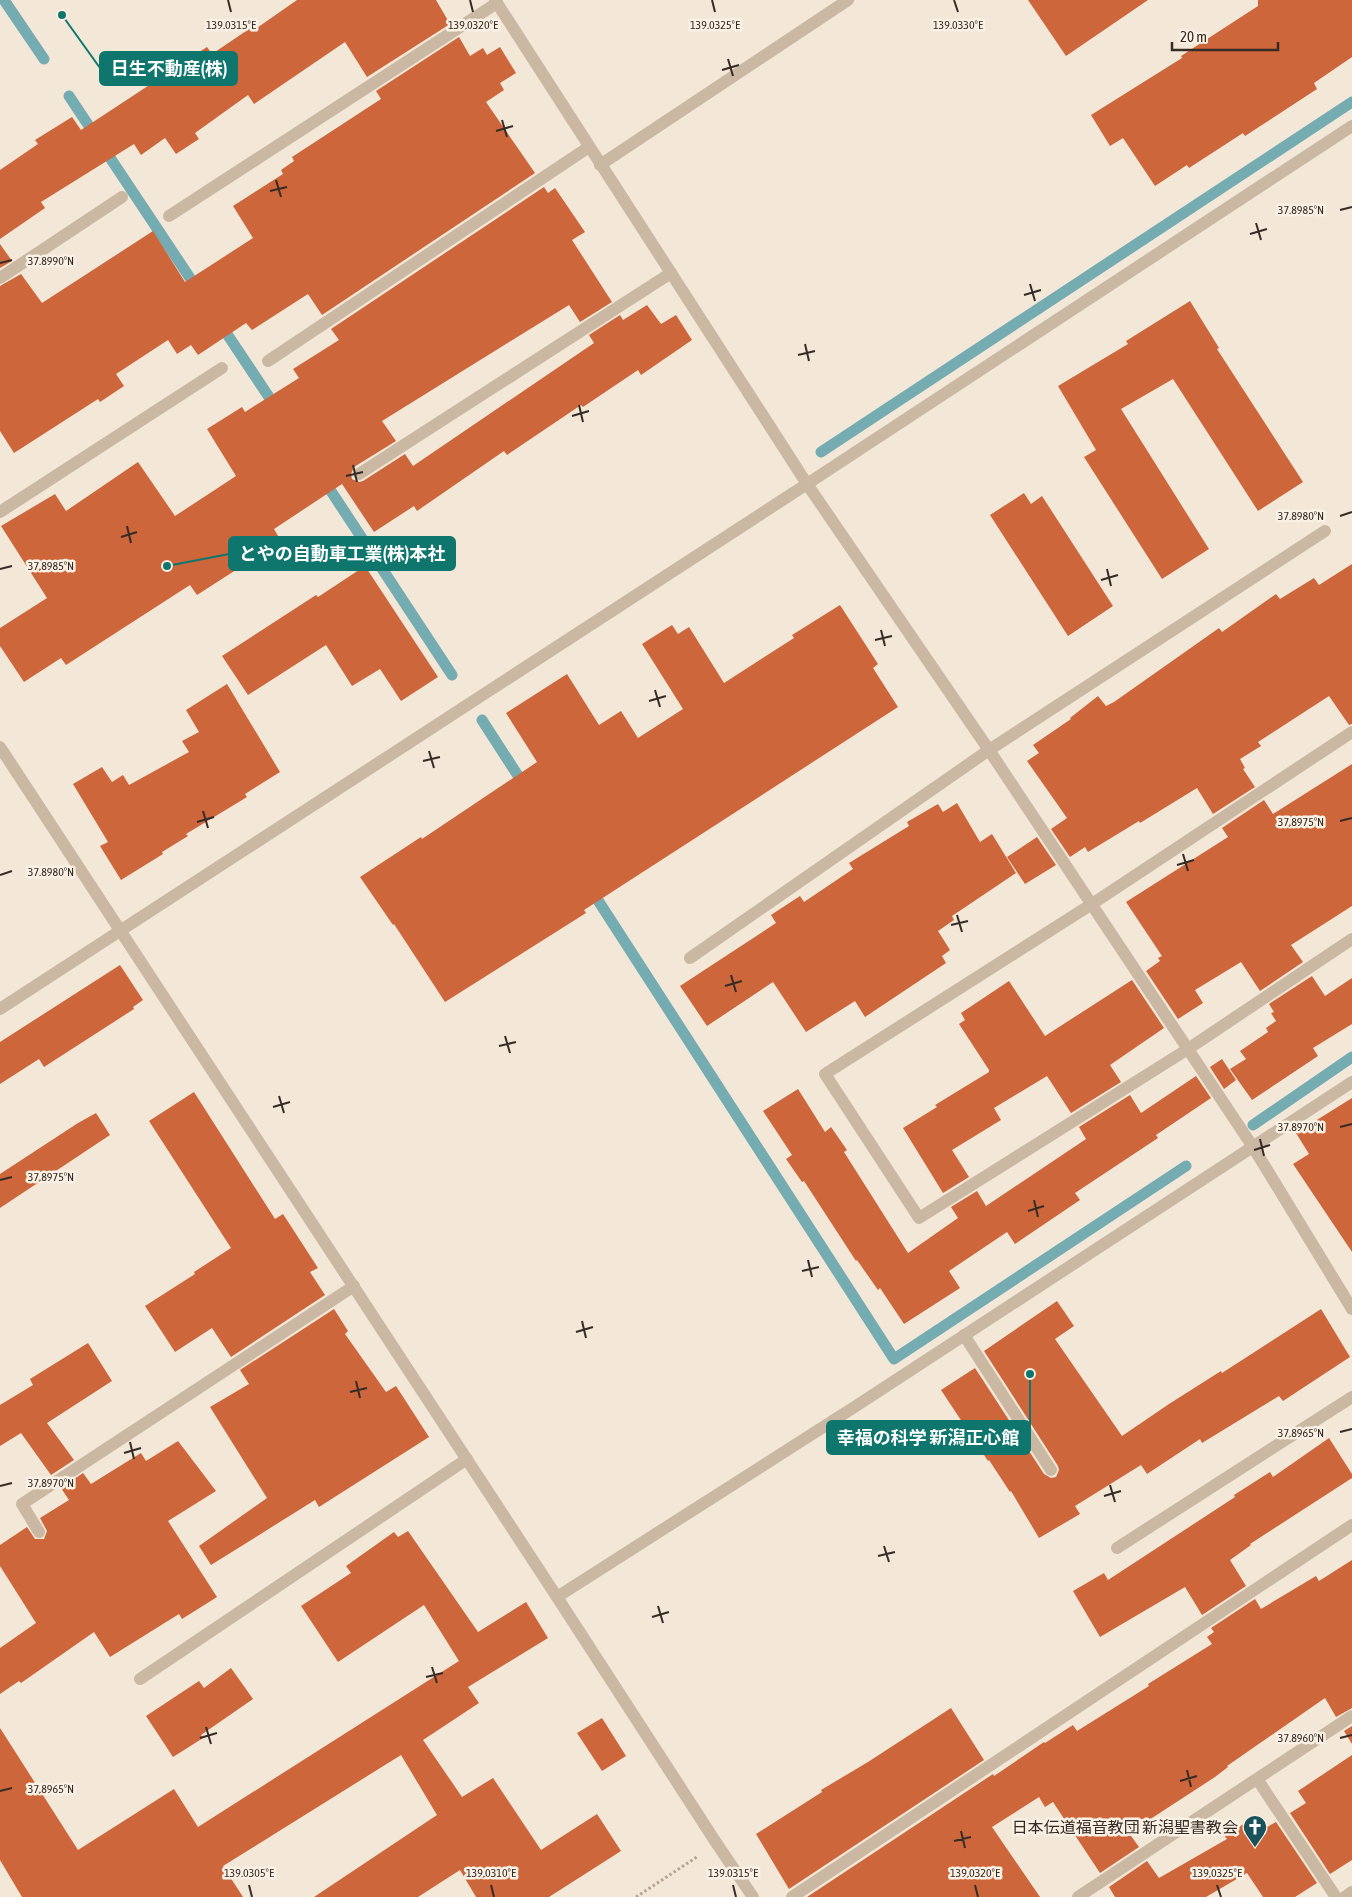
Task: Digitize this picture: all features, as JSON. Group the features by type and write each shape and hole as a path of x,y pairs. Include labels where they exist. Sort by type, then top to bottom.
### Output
{"street":[{"path":"600,165 848,0"},
{"path":"169,216 496,2 807,484 989,750 1253,1147 1352,1309"},
{"path":"0,1009 807,484 1352,126"},
{"path":"268,361 589,147"},
{"path":"0,278 122,197"},
{"path":"359,474 670,273"},
{"path":"0,512 222,368"},
{"path":"690,958 989,750 1325,530"},
{"path":"1352,732 1092,904 825,1074 919,1218 1188,1049 1352,939"},
{"path":"0,747 121,929 753,1897"},
{"path":"558,1597 1352,1082"},
{"path":"39,1532 22,1504 354,1286"},
{"path":"964,1335 1051,1470"},
{"path":"1118,1548 1352,1397"},
{"path":"140,1679 467,1459"},
{"path":"792,1897 1352,1525"},
{"path":"1078,1897 1352,1716"},
{"path":"1257,1779 1336,1897"},
{"path":"1345,1897 1352,1892"}],"path":[{"path":"636,1897 717,1844"}],"building":[{"path":"297,0 436,0 450,24 367,77 345,42 254,104 248,95 195,133 199,139 176,154 165,138 141,155 134,144 41,202 45,208 0,239 0,170 38,144 35,140 72,117 81,130 207,47 212,54 252,27 254,30"},
{"path":"1028,0 1148,0 1066,56"},
{"path":"1258,0 1352,0 1352,57 1314,83 1317,89 1245,136 1243,133 1189,168 1187,165 1155,186 1123,138 1110,146 1091,115 1182,58 1181,56 1258,6"},
{"path":"459,37 470,56 483,48 487,55 500,47 516,73 500,83 504,90 486,102 535,173 322,315 308,294 252,330 246,323 198,355 191,345 177,354 168,340 116,374 124,386 100,402 98,399 14,453 0,431 0,286 21,274 42,303 153,231 185,282 253,238 233,206 283,174 281,170 294,161 292,157 381,99 376,91"},
{"path":"544,187 548,193 555,188 585,232 572,240 612,302 580,322 569,305 382,421 396,441 354,467 351,474 352,479 359,482 363,481 405,454 413,466 594,343 589,335 620,315 623,320 647,305 661,324 676,315 692,340 641,375 638,370 583,407 581,405 507,455 504,451 417,511 414,506 374,532 342,484 274,529 281,541 197,595 190,585 66,665 61,658 24,682 0,646 0,628 47,598 1,526 55,494 66,511 138,462 175,516 236,476 207,429 242,407 245,412 299,378 293,369 339,340 331,329"},
{"path":"0,244 12,261 0,268"},
{"path":"1190,301 1219,348 1217,349 1303,482 1258,511 1173,379 1121,409 1209,549 1162,579 1084,457 1096,450 1058,386 1128,344 1126,341"},
{"path":"1024,493 1031,504 1042,496 1113,606 1068,636 990,515"},
{"path":"1352,564 1352,724 1349,725 1329,696 1258,742 1261,746 1240,759 1245,768 1243,769 1255,787 1213,814 1197,788 1088,852 1085,847 1070,857 1051,829 1067,818 1027,761 1039,753 1033,745 1071,719 1098,696 1106,706 1114,702 1219,628 1222,632 1276,594 1280,599 1314,578 1319,585"},
{"path":"365,566 438,677 401,701 380,669 352,686 326,645 248,695 222,656 316,595 318,597"},
{"path":"840,605 878,664 873,668 898,707 584,910 586,913 445,1002 394,924 360,877 421,837 422,839 537,762 506,713 567,674 599,725 621,711 638,738 683,709 642,644 672,625 678,634 689,627 724,683 794,638 792,635"},
{"path":"227,684 280,772 245,794 247,797 186,834 188,836 162,852 163,854 121,880 100,846 108,842 73,784 102,767 112,782 123,775 129,785 189,752 182,741 199,732 186,710"},
{"path":"1352,764 1352,906 1291,945 1303,962 1260,991 1241,962 1195,990 1203,1003 1178,1019 1146,971 1160,961 1158,958 1162,956 1126,902 1228,837 1222,828 1264,800 1273,814"},
{"path":"957,803 980,842 992,834 1016,873 952,916 954,920 938,931 950,950 942,956 946,963 865,1017 855,1001 806,1032 773,982 707,1026 680,986 776,923 771,915 800,896 804,902 853,869 849,863 909,826 907,822 938,804 943,812"},
{"path":"1037,837 1056,865 1025,884 1007,857"},
{"path":"120,965 143,1000 133,1007 134,1009 44,1067 39,1059 0,1084 0,1042"},
{"path":"1312,976 1325,996 1352,978 1352,1024 1313,1048 1318,1056 1252,1100 1230,1069 1246,1059 1240,1051 1268,1032 1266,1028 1276,1021 1271,1013 1274,1012 1269,1004"},
{"path":"1132,980 1164,1028 1110,1065 1121,1082 1071,1113 1047,1076 994,1108 1001,1120 952,1150 969,1177 943,1193 903,1128 937,1107 935,1105 989,1072 959,1024 965,1020 961,1013 1009,981 1045,1036"},
{"path":"1222,1059 1236,1080 1224,1089 1210,1067"},
{"path":"1196,1076 1211,1098 1156,1135 1158,1138 1075,1193 1080,1200 1015,1244 1007,1232 949,1271 960,1288 904,1324 880,1288 878,1290 856,1261 804,1181 802,1182 786,1159 792,1155 763,1111 798,1089 825,1132 831,1127 847,1150 844,1152 908,1253 958,1218 951,1207 977,1191 986,1206 1086,1139 1079,1127 1130,1095 1141,1113"},
{"path":"194,1092 275,1219 283,1214 318,1268 310,1272 325,1295 231,1357 212,1328 175,1352 145,1306 231,1248 149,1121"},
{"path":"1352,1098 1352,1252 1293,1164 1309,1154 1296,1133"},
{"path":"96,1113 110,1135 0,1208 0,1174"},
{"path":"1057,1301 1074,1326 1055,1339 1122,1436 1169,1404 1221,1371 1222,1373 1321,1309 1350,1357 1283,1401 1279,1396 1202,1443 1200,1439 1147,1474 1141,1465 1075,1506 1080,1514 1039,1538 1011,1491 988,1461 941,1390 975,1368 1044,1474 1051,1478 1056,1477 1059,1470 1058,1466 984,1351"},
{"path":"334,1309 348,1331 345,1334 386,1392 396,1386 429,1437 319,1507 315,1500 211,1565 199,1546 267,1498 210,1407 249,1384 240,1370"},
{"path":"88,1343 112,1381 47,1423 74,1460 51,1475 21,1433 0,1446 0,1405 33,1385 30,1379"},
{"path":"1329,1438 1352,1474 1352,1478 1250,1544 1230,1560 1246,1586 1202,1615 1185,1587 1100,1637 1073,1591 1104,1573 1108,1580 1235,1497 1234,1495 1270,1472 1273,1477"},
{"path":"178,1441 216,1491 168,1521 217,1597 182,1619 179,1614 110,1657 94,1632 21,1683 19,1681 0,1694 0,1648 36,1623 0,1566 0,1545 27,1527 35,1539 44,1539 47,1531 40,1518 69,1500 61,1488 83,1473 91,1484 141,1453 146,1461"},
{"path":"408,1531 478,1632 526,1602 548,1638 468,1687 479,1703 423,1740 462,1797 493,1778 541,1850 597,1814 621,1851 549,1897 476,1897 460,1870 418,1897 314,1897 437,1815 401,1755 223,1866 243,1897 22,1897 0,1860 0,1728 78,1850 174,1789 198,1827 459,1661 424,1605 338,1662 301,1606 351,1573 346,1566 394,1532 398,1537"},
{"path":"1352,1560 1352,1708 1336,1717 1325,1698 1227,1766 1215,1777 1129,1833 1139,1847 1100,1873 1053,1802 1045,1807 1039,1797 992,1827 1040,1897 807,1897 1044,1742 1073,1725 1077,1731 1149,1686 1148,1684 1212,1644 1207,1637 1214,1632 1211,1628 1255,1599 1261,1609 1316,1576 1319,1581"},
{"path":"231,1668 253,1699 201,1735 203,1738 173,1757 146,1716 199,1681 204,1688"},
{"path":"951,1708 984,1760 789,1889 756,1834 822,1792 821,1790"},
{"path":"602,1718 626,1756 602,1771 577,1733"},
{"path":"1352,1726 1352,1744 1344,1731"},
{"path":"1352,1755 1352,1860 1330,1874 1290,1813 1306,1803 1298,1791"},
{"path":"1251,1820 1258,1832 1276,1822 1317,1883 1295,1897 1263,1897 1247,1873 1206,1897 1115,1897 1109,1887 1147,1861 1159,1878 1227,1839 1224,1835"}],"waterway":[{"path":"4,0 44,59"},
{"path":"69,96 198,290"},
{"path":"821,452 1352,102"},
{"path":"219,322 277,409"},
{"path":"323,479 452,675"},
{"path":"482,720 526,788"},
{"path":"590,888 894,1359 1186,1166"},
{"path":"1253,1125 1352,1057"}],"place":[{"name":"日生不動産(株)","path":"62,15"},
{"name":"とやの自動車工業(株)本社","path":"167,566"},
{"name":"幸福の科学 新潟正心館","path":"1030,1374"},
{"name":"日本伝道福音教団 新潟聖書教会","path":"1255,1848"}]}
